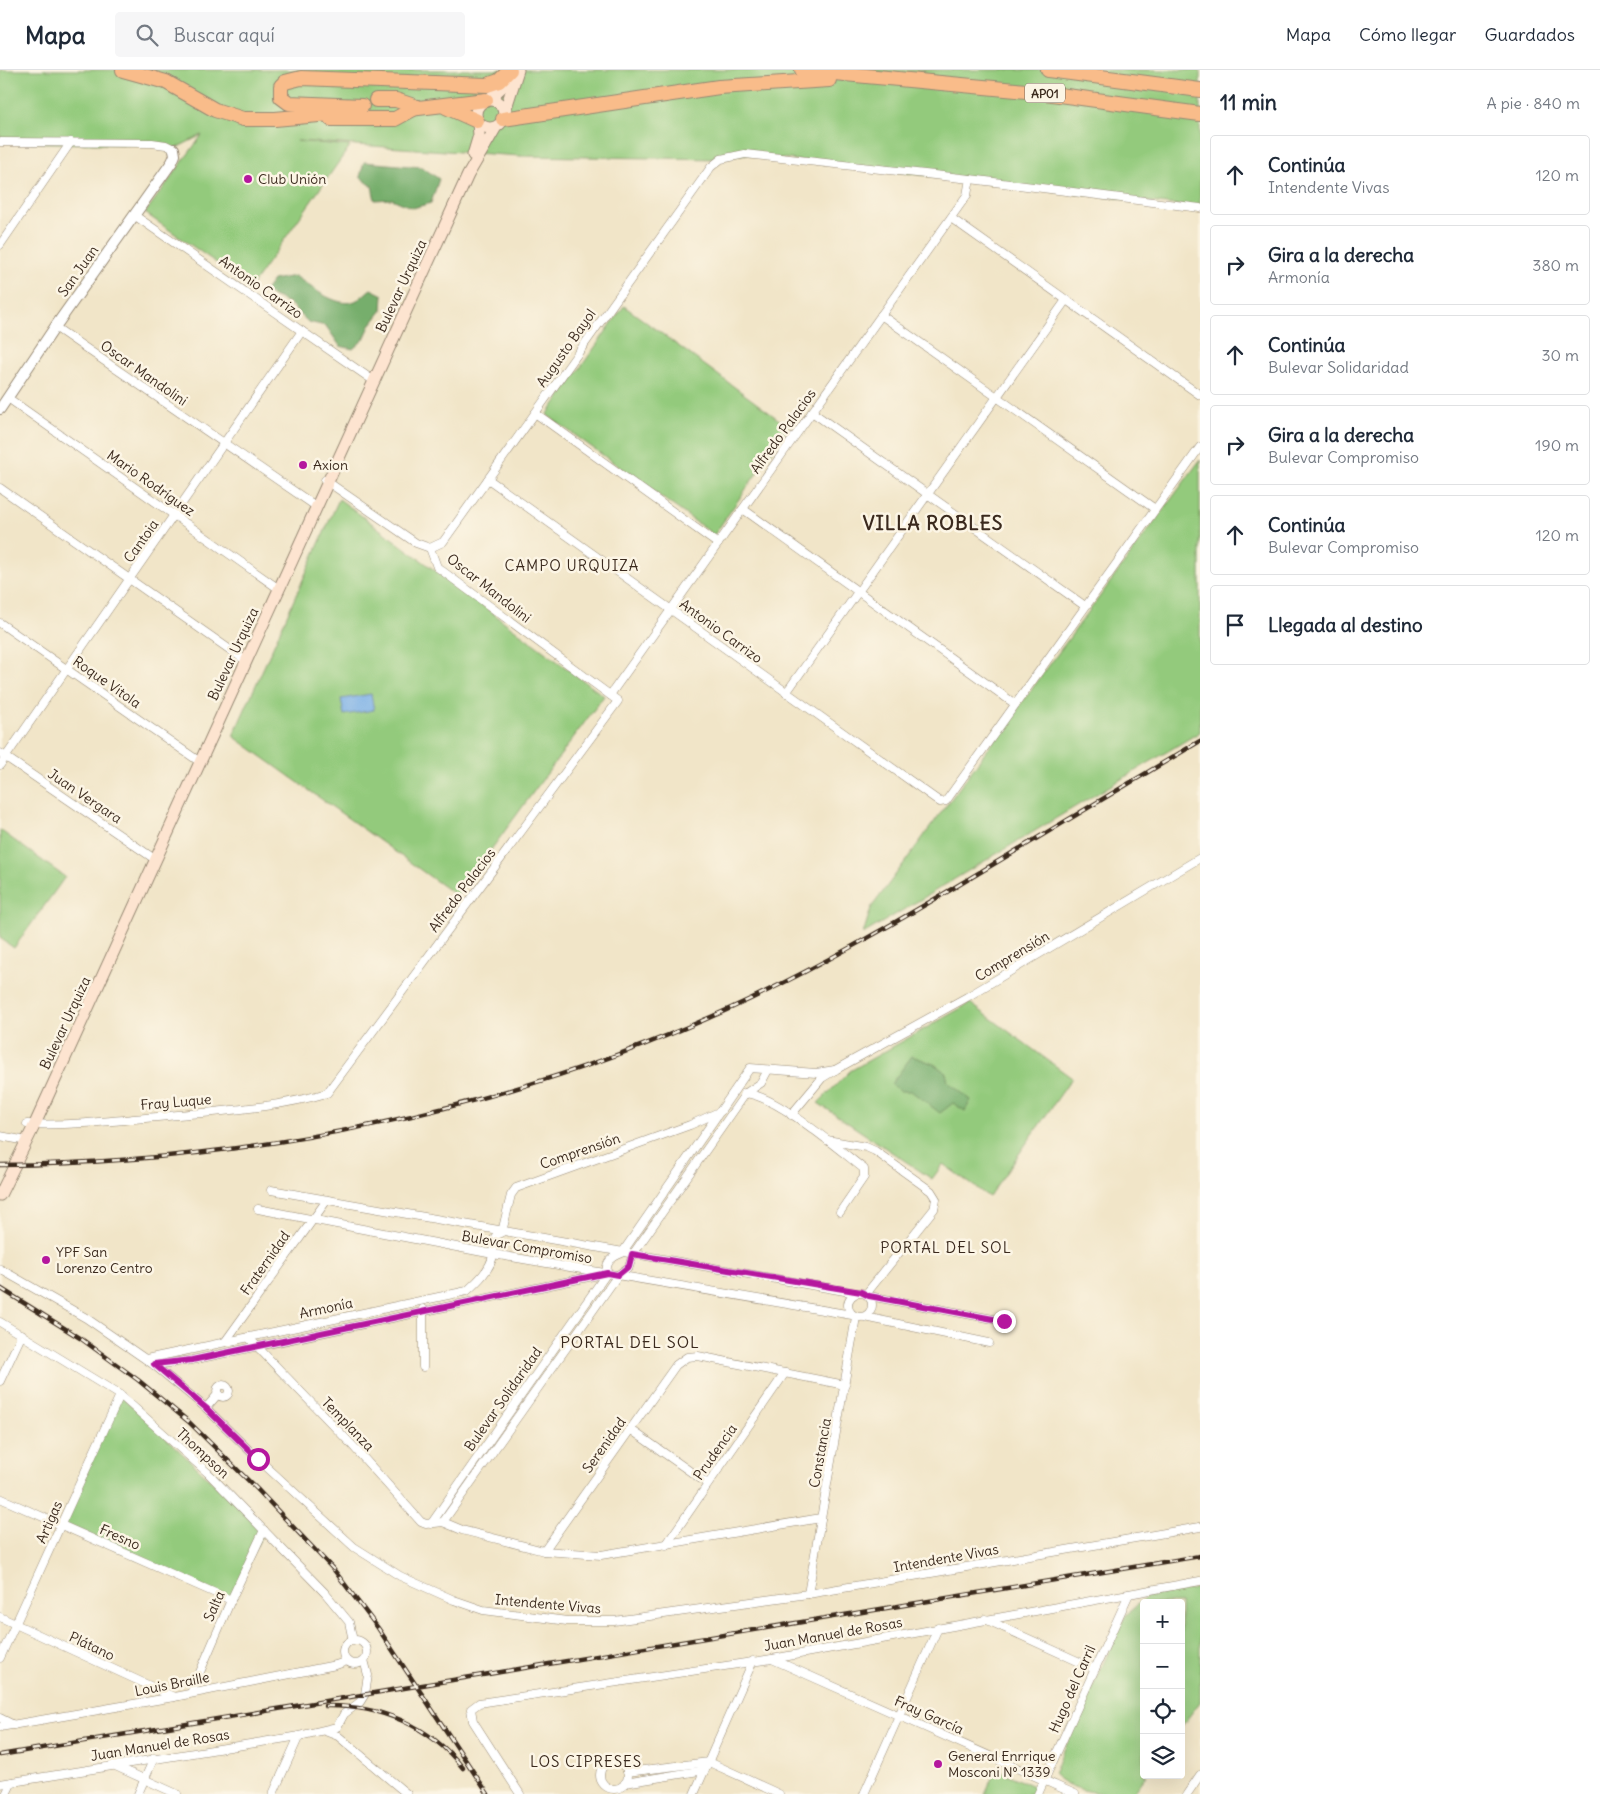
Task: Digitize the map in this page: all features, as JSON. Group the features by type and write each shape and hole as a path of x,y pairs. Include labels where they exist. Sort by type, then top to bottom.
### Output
{"highway":[{"path":"123,70 166,82 229,116 259,120 297,118 395,119 417,107"},
{"name":"AP01","path":"802,70 1037,92 1200,114"},
{"name":"AP01","path":"1048,70 1200,90"},
{"path":"487,100 417,107 395,113 369,106 308,105 284,101 281,97 282,86 289,81 301,78 487,85 499,81 515,71"},
{"path":"501,120 719,87 760,83 890,77"},
{"path":"441,105 453,109 477,122"},
{"path":"297,118 369,106"}],"main road":[{"path":"487,100 498,102 501,120 486,128 477,122 476,108 487,100 499,92 515,71"},
{"name":"Bulevar Urquiza","path":"372,380 468,175 501,120 515,71"},
{"name":"Bulevar Urquiza","path":"0,1180 31,1124 372,380 476,149 477,122"},
{"name":"Bulevar Urquiza","path":"0,1196 23,1140"}],"street":[{"path":"0,142 152,144 166,145 174,149"},
{"path":"0,245 71,142"},
{"name":"San Juan","path":"0,409 55,327 172,162 175,155 174,149"},
{"name":"Augusto Bayol","path":"430,548 443,542 710,167 721,158 745,154 970,179"},
{"path":"970,179 1200,208"},
{"name":"Alfredo Palacios","path":"610,696 951,218 967,195 970,179"},
{"name":"Antonio Carrizo","path":"134,215 372,380"},
{"path":"951,218 1200,395"},
{"path":"786,693 1066,300"},
{"path":"881,315 1155,510"},
{"name":"Oscar Mandolini","path":"55,327 315,505"},
{"name":"Cantoia","path":"0,765 3,755 67,669 302,331"},
{"name":"Mario Rodríguez","path":"8,398 277,587"},
{"path":"812,412 1085,606"},
{"path":"535,413 718,544"},
{"path":"743,509 1015,704 1200,447"},
{"name":"Antonio Carrizo","path":"488,479 670,611 940,802 946,801 1015,704"},
{"name":"Oscar Mandolini","path":"326,481 416,543 430,548 437,567 618,701"},
{"path":"0,488 244,659"},
{"name":"Roque Vitola","path":"0,622 198,760"},
{"name":"Alfredo Palacios","path":"327,1093 618,701"},
{"name":"Juan Vergara","path":"3,755 153,858"},
{"name":"Comprensión","path":"791,1116 822,1078 967,997 1200,858"},
{"name":"Comprensión","path":"733,1095 750,1068 816,1073 835,1070"},
{"name":"Bulevar Solidaridad","path":"442,1522 618,1275 629,1266 632,1254 746,1093 761,1083 768,1070"},
{"name":"Fray Luque","path":"31,1124 116,1120 211,1112 299,1101 327,1093"},
{"path":"733,1095 746,1093 767,1099 827,1140 864,1169 864,1177 840,1212"},
{"name":"Bulevar Solidaridad","path":"431,1524 607,1273 608,1262 613,1256 622,1253 733,1095"},
{"name":"Comprensión","path":"494,1254 492,1242 496,1235 502,1232 511,1195 516,1188 690,1125 721,1111"},
{"path":"0,1136 23,1140"},
{"path":"827,1140 866,1147 874,1151 931,1191 936,1199 934,1209 868,1295"},
{"name":"Bulevar Compromiso","path":"271,1190 868,1295"},
{"name":"Fraternidad","path":"225,1342 327,1200"},
{"name":"Bulevar Compromiso","path":"258,1209 494,1254 858,1316 989,1343"},
{"name":"Armonía","path":"146,1359 467,1291 478,1281 494,1254"},
{"name":"Intendente Vivas","path":"0,1269 86,1318 154,1364 206,1408 258,1459 354,1547 400,1576 454,1600 483,1610 567,1621 614,1621 808,1594 1200,1526"},
{"name":"Armonía","path":"154,1364 192,1360 607,1273"},
{"path":"856,1293 848,1303 858,1316 872,1308 868,1295"},
{"path":"868,1295 1004,1321"},
{"path":"423,1367 424,1300"},
{"name":"Constancia","path":"808,1594 858,1316"},
{"name":"Thompson","path":"0,1322 120,1395 208,1473 325,1593 349,1622 353,1641"},
{"path":"0,1381 22,1334"},
{"name":"Templanza","path":"248,1337 353,1446 420,1522 431,1524"},
{"name":"Serenidad","path":"544,1551 676,1365 686,1357 698,1356 785,1373"},
{"path":"785,1373 845,1385"},
{"name":"Prudencia","path":"666,1545 785,1373"},
{"path":"206,1408 218,1394"},
{"name":"Artigas","path":"0,1658 120,1395"},
{"path":"630,1429 708,1484"},
{"name":"Fresno","path":"0,1498 230,1600"},
{"path":"431,1524 442,1522 462,1530 544,1551 601,1554 666,1545 822,1518"},
{"name":"Salta","path":"191,1693 230,1600 264,1530"},
{"name":"Juan Manuel de Rosas","path":"520,1794 473,1721 471,1710 479,1703 772,1659 1200,1581"},
{"name":"Hugo del Carril","path":"1038,1794 1129,1594"},
{"name":"Plátano","path":"0,1617 174,1697"},
{"path":"985,1619 1095,1669"},
{"path":"864,1794 938,1628"},
{"path":"353,1641 360,1642 365,1646 367,1654 364,1660 357,1664 347,1660 344,1651 347,1644 353,1641"},
{"name":"Fray García","path":"772,1659 1075,1794"},
{"name":"Louis Braille","path":"0,1727 174,1697 336,1666 347,1660"},
{"path":"325,1731 337,1727 344,1714 360,1702 366,1694 368,1675 364,1660"},
{"path":"694,1794 753,1662"},
{"path":"0,1718 14,1725"},
{"path":"325,1731 338,1736 406,1794"},
{"name":"Juan Manuel de Rosas","path":"0,1784 325,1731"},
{"path":"273,1794 299,1736"},
{"path":"138,1794 154,1758"},
{"path":"625,1783 627,1772 624,1766 613,1761 606,1764 601,1770 602,1781 607,1787 615,1788 625,1783 705,1770"},
{"path":"627,1772 709,1762 779,1794"},
{"path":"113,1765 176,1794"},
{"path":"1187,1794 1200,1775"},
{"path":"6,1794 12,1782"}],"green space":[{"path":"0,70 1200,70 1200,208 745,154 721,159 520,156 297,141 350,146 251,287 145,213 202,135 174,149 166,145 0,142"},
{"path":"364,162 422,167 439,179 431,203 413,208 392,199 375,200 372,186 360,177"},
{"path":"295,276 315,290 340,302 348,303 355,301 371,289 383,295 382,310 371,324 364,339 353,349 340,346 326,326 308,322 289,303 264,292 273,280"},
{"path":"624,306 789,427 714,535 547,415"},
{"path":"1200,460 1200,732 863,934 871,908"},
{"path":"339,499 604,696 457,896 233,736"},
{"path":"0,830 65,877 14,948 0,938"},
{"path":"970,1003 1072,1078 989,1197 943,1164 932,1179 818,1103 850,1071"},
{"path":"912,1056 934,1064 946,1073 948,1082 971,1100 965,1111 953,1103 940,1113 911,1091 900,1091 891,1084"},
{"path":"120,1395 264,1530 231,1600 62,1525"},
{"path":"1200,1588 1200,1702 1185,1722 1185,1599 1144,1599 1147,1596"},
{"path":"1140,1602 1140,1779 1144,1779 1133,1794 1091,1792 1071,1786 1054,1775 1125,1616"},
{"path":"996,1769 1035,1787 1032,1794 985,1794"}],"water":[{"path":"371,694 374,710 344,715 341,699"}],"railway":[{"path":"0,1165 94,1162 188,1154 281,1141 374,1124 466,1103 556,1076 644,1044 731,1008 794,977 917,910 1200,741"},
{"path":"0,1288 80,1338 138,1380 189,1422 257,1489 334,1570 378,1628 488,1794"},
{"path":"0,1755 1200,1556"},
{"path":"325,1706 365,1709 402,1720 435,1740 463,1768"}],"place":[{"name":"Club Unión","path":"248,179"},
{"name":"Axion","path":"303,465"},
{"name":"YPF San Lorenzo Centro","path":"46,1260"},
{"name":"General Enrrique Mosconi Nº 1339","path":"938,1764"}],"district":[{"name":"VILLA ROBLES","path":"933,523"},
{"name":"CAMPO URQUIZA","path":"572,565"},
{"name":"PORTAL DEL SOL","path":"946,1247"},
{"name":"PORTAL DEL SOL","path":"630,1342"},
{"name":"LOS CIPRESES","path":"586,1761"}],"route":[{"path":"258,1459 206,1408 154,1364 192,1360 607,1273 618,1275 623,1273 629,1266 632,1254 856,1293 861,1292 869,1296 1004,1321"}]}
